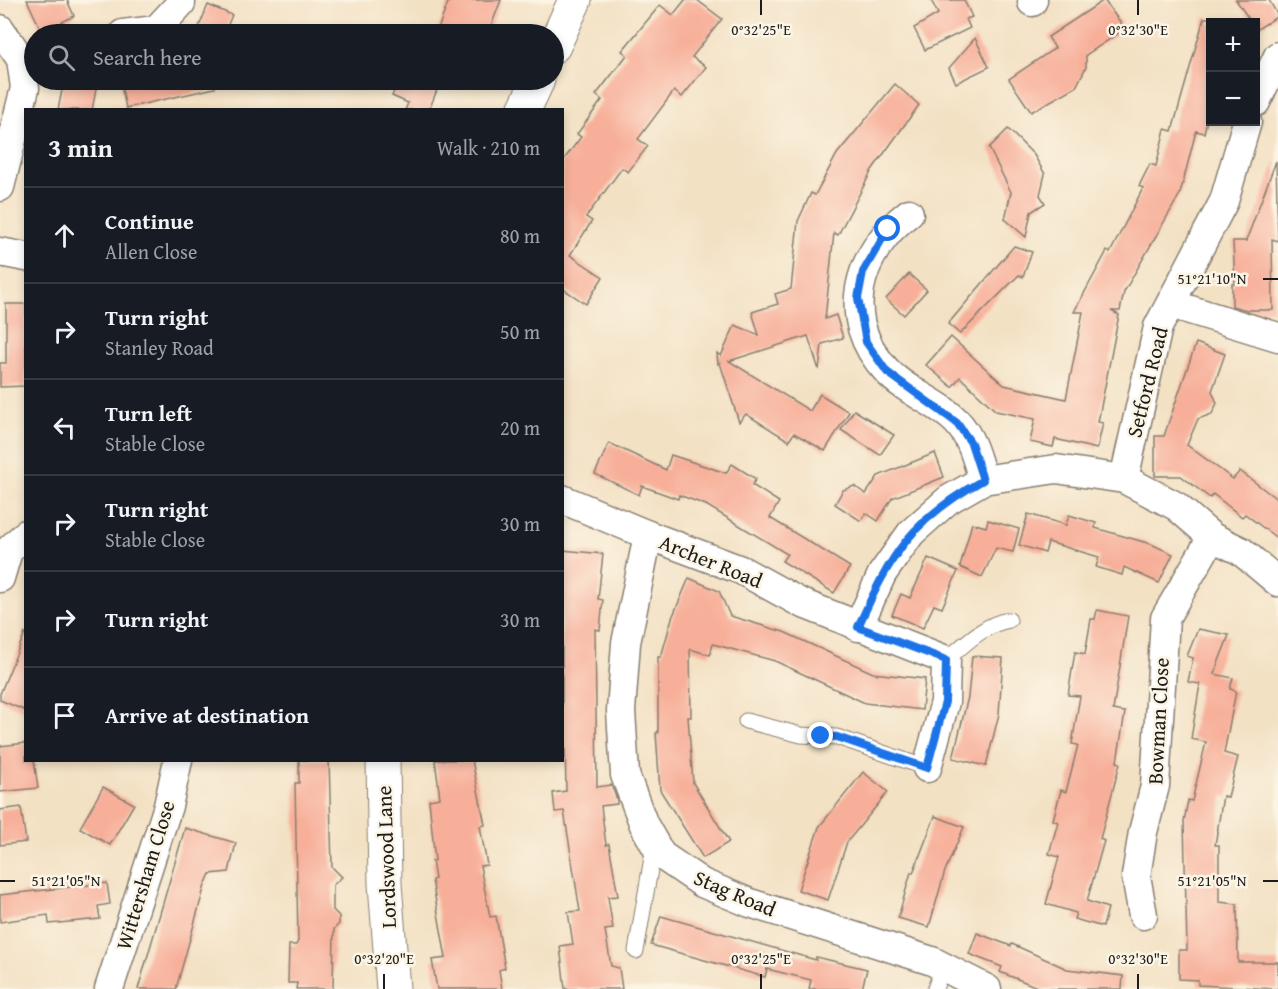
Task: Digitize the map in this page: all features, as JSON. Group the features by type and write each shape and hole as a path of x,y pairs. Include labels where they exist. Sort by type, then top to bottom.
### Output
{"street":[{"path":"564,24 575,0"},
{"path":"162,24 181,3"},
{"path":"17,43 24,74"},
{"path":"1260,95 1275,67"},
{"path":"0,187 25,90"},
{"path":"525,108 533,90"},
{"name":"Setford Road","path":"1124,479 1158,327 1224,201 1246,126"},
{"path":"909,213 888,229 863,272 858,298 866,342 887,372 957,423 971,443 983,480"},
{"path":"0,252 24,257"},
{"path":"1171,304 1278,337"},
{"path":"858,627 882,574 911,533 948,500 983,480 1056,469 1124,479 1176,506 1212,537 1241,551 1278,582"},
{"name":"Archer Road","path":"564,500 741,570 801,603 946,660"},
{"name":"Stag Road","path":"648,535 626,643 621,711 625,775 644,825 661,855 702,883 750,903 878,942 939,978 987,989"},
{"path":"0,578 8,551 24,536"},
{"name":"Bowman Close","path":"1143,915 1136,876 1143,832 1155,786 1165,618 1212,537"},
{"path":"927,768 945,702 946,660"},
{"name":"Wittersham Close","path":"109,989 168,806 178,762"},
{"name":"Lordswood Lane","path":"383,762 385,884 393,989"}],"lane":[{"path":"946,660 975,636 999,622 1009,620"},
{"path":"746,721 801,735 837,737 927,768"},
{"path":"636,951 654,843"}],"building":[{"path":"27,0 67,0 74,16 58,24 38,24"},
{"path":"449,0 501,0 492,24 440,24"},
{"path":"685,0 697,0 722,19 692,57 706,67 682,97 674,91 638,139 648,146 628,172 622,168 586,217 592,221 570,255 603,277 586,304 564,289 564,159 581,137 577,134 602,100 596,95 627,55 622,51 660,5 673,15"},
{"path":"931,0 964,0 972,17 966,19 970,28 925,50 914,28 938,14"},
{"path":"1104,0 1125,29 1086,55 1086,67 1076,87 1031,112 1009,79 1055,48 1048,37"},
{"path":"1236,0 1269,0 1278,16 1260,27 1260,18 1248,18"},
{"path":"208,5 232,15 228,24 200,24"},
{"path":"1204,18 1206,18 1206,125 1204,133 1196,131 1180,194 1124,292 1120,311 1111,311 1119,315 1098,422 1103,423 1097,449 1055,439 1053,447 1030,442 1035,419 996,411 960,377 952,387 926,365 951,337 1004,385 1066,399 1083,312 1074,312 1107,251 1110,253 1143,188 1139,186 1150,164 1156,166 1165,129 1172,131"},
{"path":"975,38 989,67 956,83 949,68"},
{"path":"895,84 919,105 872,170 838,235 834,233 825,319 836,315 843,338 822,344 819,370 808,336 729,361 810,411 820,394 849,412 825,451 794,433 789,441 746,414 739,422 720,363 718,364 717,353 721,356 735,325 759,335 752,312 778,304 775,294 791,289 798,221 811,193 815,195 837,154"},
{"path":"62,90 96,90 92,108 58,108"},
{"path":"122,90 206,90 126,108"},
{"path":"395,90 437,90 430,108 406,108 408,103 392,96"},
{"path":"1008,129 1034,155 1045,174 1040,195 1045,203 1031,212 1026,237 1005,219 1011,192 989,148"},
{"path":"1276,161 1278,241 1272,239 1273,310 1247,310 1232,306 1232,284 1235,284 1233,241 1246,241"},
{"path":"1014,246 1032,252 1023,277 1019,275 960,334 948,324"},
{"path":"909,274 927,290 904,315 886,299"},
{"path":"6,304 24,304 24,386 0,387 0,363 6,363"},
{"path":"1196,343 1225,354 1212,391 1217,403 1212,414 1198,419 1187,445 1233,479 1240,471 1278,500 1278,539 1245,514 1242,517 1213,494 1210,498 1181,476 1155,476 1155,436 1164,436"},
{"path":"854,410 894,435 880,455 841,430"},
{"path":"609,443 666,470 671,455 726,473 732,464 756,479 752,485 779,502 770,518 850,567 834,593 782,561 787,554 706,505 679,495 678,499 642,486 639,495 595,474"},
{"path":"935,453 944,477 892,498 878,521 866,513 861,521 835,504 843,490 854,486 866,494 878,476"},
{"path":"1028,514 1066,525 1069,515 1096,523 1095,528 1151,544 1173,554 1159,583 1124,567 1122,575 1096,567 1099,557 1048,542 1045,553 1019,545"},
{"path":"988,520 1019,529 1013,552 996,548 982,577 960,567 972,523 986,527"},
{"path":"564,550 603,554 598,599 603,600 600,630 595,629 597,787 611,785 617,799 617,804 601,806 606,845 609,844 618,896 608,897 613,929 605,930 611,966 619,968 622,989 565,989 560,946 573,944 568,912 580,911 564,811 555,812 553,793 566,791"},
{"path":"928,558 958,571 942,608 934,605 923,628 892,615 901,594 910,598"},
{"path":"689,578 719,591 730,616 784,632 873,673 925,679 922,710 865,703 775,661 713,644 710,655 690,649 691,717 688,717 693,783 729,842 703,858 660,790 656,733 658,733 658,657 661,657 672,618"},
{"path":"1097,610 1128,616 1113,710 1125,712 1117,762 1120,763 1100,839 1104,841 1087,901 1108,908 1103,927 1074,919 1076,913 1046,904 1059,857 1049,854 1058,822 1053,820 1061,790 1066,792 1078,745 1072,744 1080,696 1068,695 1075,652 1085,654 1091,619 1095,619"},
{"path":"1198,629 1229,635 1214,674 1233,678 1230,689 1236,691 1224,753 1238,757 1228,797 1223,796 1215,845 1219,845 1219,902 1237,904 1238,962 1278,962 1278,989 1198,985 1198,980 1179,979 1179,950 1187,950 1184,821 1188,800 1192,801 1206,742 1191,739 1200,684 1188,682 1193,658 1187,656"},
{"path":"24,635 24,710 0,700 0,694"},
{"path":"972,656 1003,658 999,714 986,766 953,758 968,697"},
{"path":"24,743 24,762 34,762 38,788 0,792 0,746"},
{"path":"299,762 329,762 332,867 342,877 333,885 333,910 339,916 339,924 334,929 333,989 296,989 297,983 288,983 289,945 296,945 298,941 295,783 299,783"},
{"path":"435,762 472,762 485,825 480,826 487,865 480,866 490,917 496,916 505,968 499,970 502,989 437,989 432,960 446,958 432,880 435,879 432,861 435,861 429,800 440,798"},
{"path":"863,772 888,792 847,842 828,900 798,890 819,827"},
{"path":"103,787 134,804 110,845 80,828"},
{"path":"21,807 26,842 0,845 0,810"},
{"path":"935,816 964,827 945,871 929,927 898,918 911,872 913,873"},
{"path":"185,828 236,843 229,872 210,874 205,885 176,989 138,989"},
{"path":"107,883 110,904 98,906 100,919 49,924 48,915 0,922 0,895"},
{"path":"661,916 816,960 816,957 867,969 862,989 809,989 811,980 767,969 765,977 651,945"},
{"path":"977,933 1011,946 1012,944 1067,969 1123,976 1122,989 1042,989 1000,972 1002,967 969,954"}],"route":[{"path":"821,736 837,737 927,768 945,702 946,660 858,627 882,574 911,533 948,500 983,480 971,443 957,423 887,372 866,342 858,298 863,272 888,229"}]}
